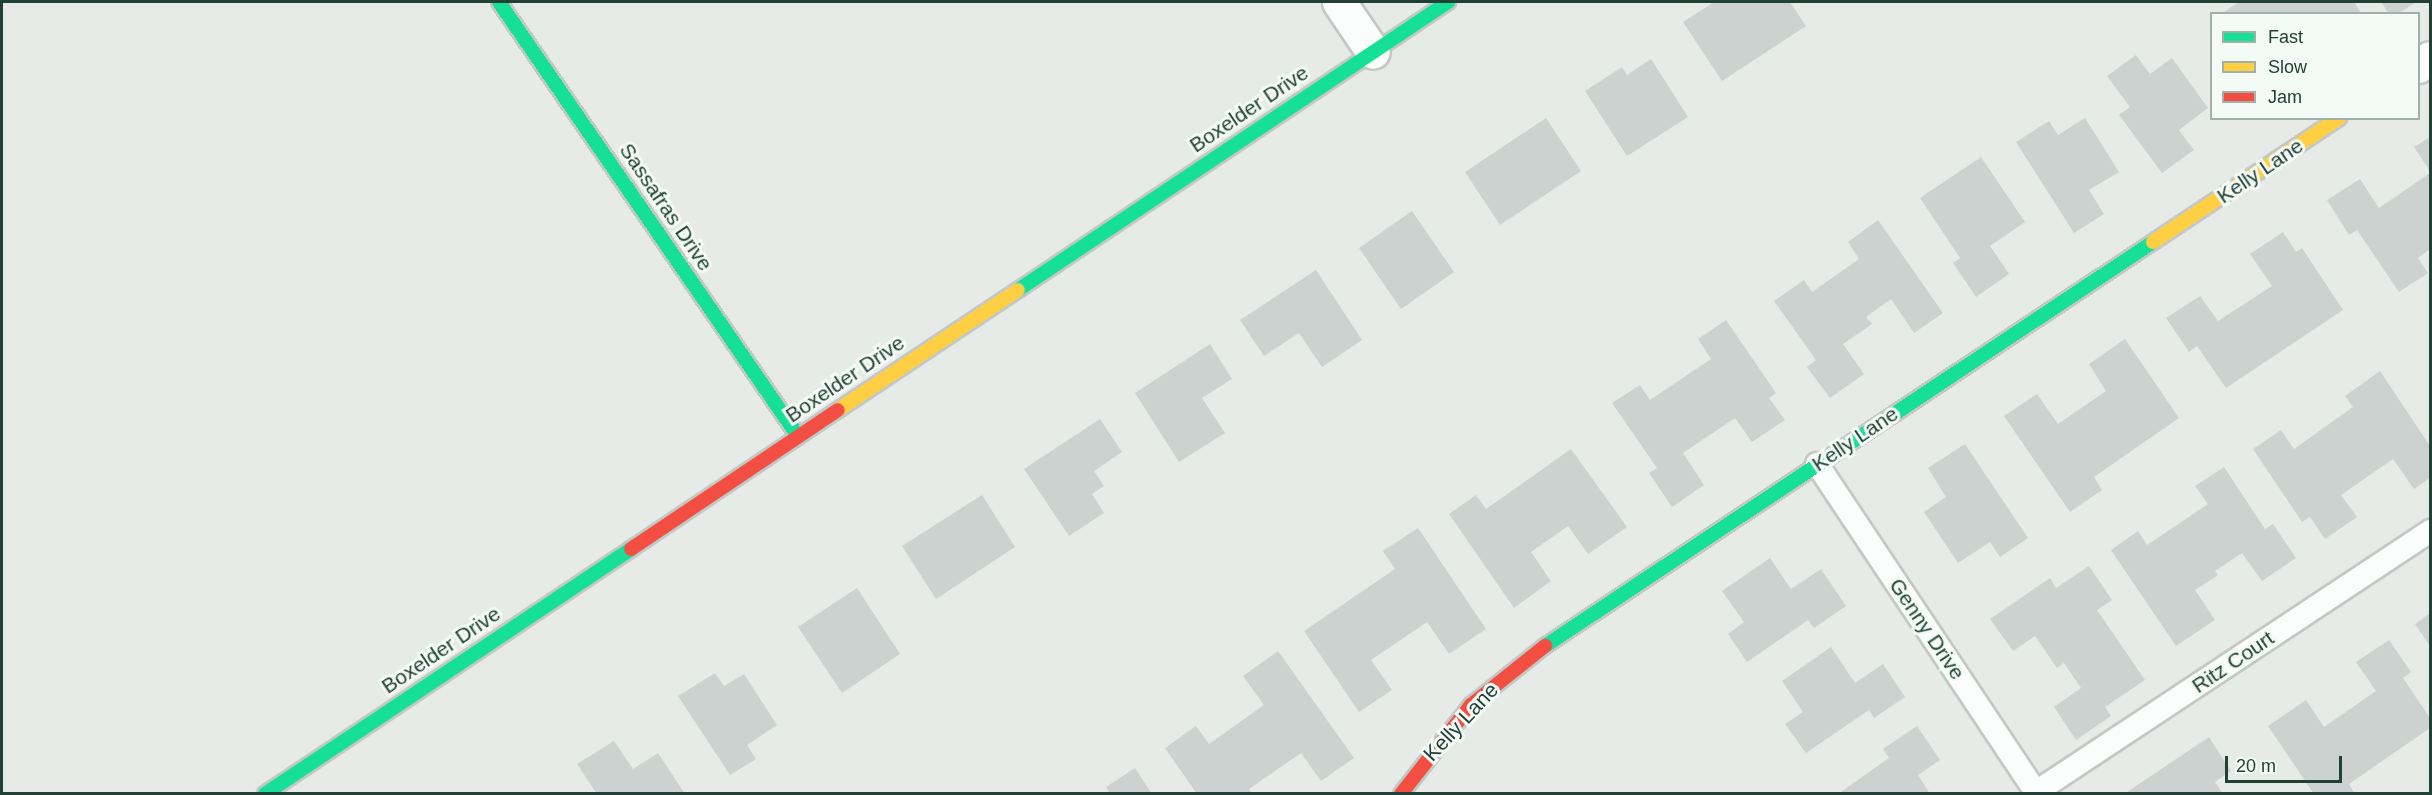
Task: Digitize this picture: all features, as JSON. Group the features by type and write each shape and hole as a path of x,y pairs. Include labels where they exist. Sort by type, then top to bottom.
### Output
{"street":[{"name":"Sassafras Drive","path":"500,2 798,436"},
{"path":"1340,2 1373,51"},
{"name":"Boxelder Drive","path":"266,794 1449,2"},
{"name":"Kelly Lane","path":"1401,794 1471,705 1518,664 2336,120"}],"lane":[{"name":"Genny Drive","path":"1817,464 2036,793"},
{"name":"Ritz Court","path":"2036,793 2430,531"}],"building":[{"path":"1714,2 1790,2 1806,26 1722,81 1683,22"},
{"path":"2239,2 2354,2 2361,12 2224,12"},
{"path":"2381,2 2416,2 2401,12 2388,12"},
{"path":"2136,55 2150,74 2172,58 2208,108 2179,130 2194,150 2162,173 2119,115 2130,107 2107,76"},
{"path":"1651,59 1688,117 1627,156 1585,91 1622,67 1627,75"},
{"path":"1546,118 1581,171 1500,225 1465,172"},
{"path":"2085,118 2119,172 2089,190 2104,214 2074,233 2016,142 2049,121 2058,135"},
{"path":"2430,137 2430,171 2414,147"},
{"path":"1981,157 2025,222 1990,246 2009,274 1976,297 1953,263 1960,258 1920,198"},
{"path":"2430,173 2430,249 2418,258 2428,273 2399,292 2357,230 2349,235 2327,200 2360,179 2379,208"},
{"path":"1412,211 1454,272 1401,309 1359,248"},
{"path":"1878,220 1943,313 1914,333 1891,299 1866,317 1872,324 1843,344 1864,374 1830,398 1807,367 1816,360 1774,301 1804,280 1812,292 1859,259 1848,242"},
{"path":"2283,232 2296,252 2302,248 2343,310 2226,388 2197,346 2189,352 2166,318 2200,296 2218,321 2272,286 2250,254"},
{"path":"1316,270 1362,340 1322,367 1299,333 1264,356 1240,320"},
{"path":"1726,320 1776,393 1769,398 1785,420 1752,442 1735,418 1683,453 1704,485 1672,507 1649,473 1657,468 1612,403 1640,385 1650,400 1711,359 1698,339"},
{"path":"2125,339 2179,418 2094,477 2102,490 2070,512 2004,416 2037,394 2058,424 2106,391 2089,364"},
{"path":"1210,344 1232,379 1202,398 1225,433 1179,462 1135,393"},
{"path":"2380,371 2430,446 2430,478 2414,489 2393,459 2341,495 2357,517 2325,539 2310,517 2302,522 2253,449 2281,430 2294,449 2353,407 2345,396"},
{"path":"1100,419 1122,452 1094,471 1104,486 1092,494 1104,513 1069,536 1024,469"},
{"path":"1965,444 2028,538 2000,557 1990,542 1958,563 1924,512 1946,497 1928,468"},
{"path":"1571,449 1627,527 1588,554 1568,526 1531,552 1551,581 1514,608 1449,514 1476,495 1486,509"},
{"path":"2224,467 2265,529 2273,524 2296,558 2262,581 2242,553 2215,571 2218,575 2195,590 2215,620 2176,646 2111,550 2138,531 2147,545 2208,504 2195,486"},
{"path":"982,495 1015,547 936,599 902,546"},
{"path":"1418,528 1486,629 1449,654 1427,622 1371,660 1392,690 1359,712 1304,631 1395,569 1383,551"},
{"path":"1770,558 1791,589 1821,569 1846,606 1814,628 1808,620 1747,662 1728,634 1744,622 1722,591"},
{"path":"2089,566 2112,600 2097,610 2145,680 2105,707 2111,716 2076,740 2054,707 2081,688 2064,663 2057,668 2035,636 2013,651 1990,619 2050,578 2056,588"},
{"path":"857,588 900,654 842,693 798,627"},
{"path":"2430,613 2430,646 2415,624"},
{"path":"2389,640 2411,672 2403,678 2430,718 2430,728 2349,784 2355,794 2314,794 2268,726 2306,700 2324,727 2376,691 2356,662"},
{"path":"1831,647 1855,683 1883,664 1905,697 1874,718 1869,710 1806,753 1785,724 1803,712 1782,681"},
{"path":"1278,651 1354,758 1321,781 1301,753 1249,789 1252,794 1197,794 1165,748 1196,726 1209,744 1264,705 1243,676"},
{"path":"715,673 724,686 744,674 777,725 747,745 756,759 730,775 678,696"},
{"path":"1917,726 1940,760 1918,775 1930,794 1838,794 1889,758 1883,749"},
{"path":"2209,737 2231,771 2215,782 2223,794 2124,794"},
{"path":"614,741 633,769 658,753 685,794 597,794 577,764"},
{"path":"1135,768 1152,794 1110,794 1106,787"}],"traffic: fast":[{"path":"499,2 798,436"},
{"path":"1018,290 1448,2"},
{"path":"1545,646 2153,242"},
{"path":"265,794 631,549"}],"traffic: slow":[{"path":"2153,242 2336,120"},
{"path":"838,410 1018,290"}],"traffic: jam":[{"path":"631,549 838,410"},
{"path":"1401,794 1471,705 1545,646"}]}
